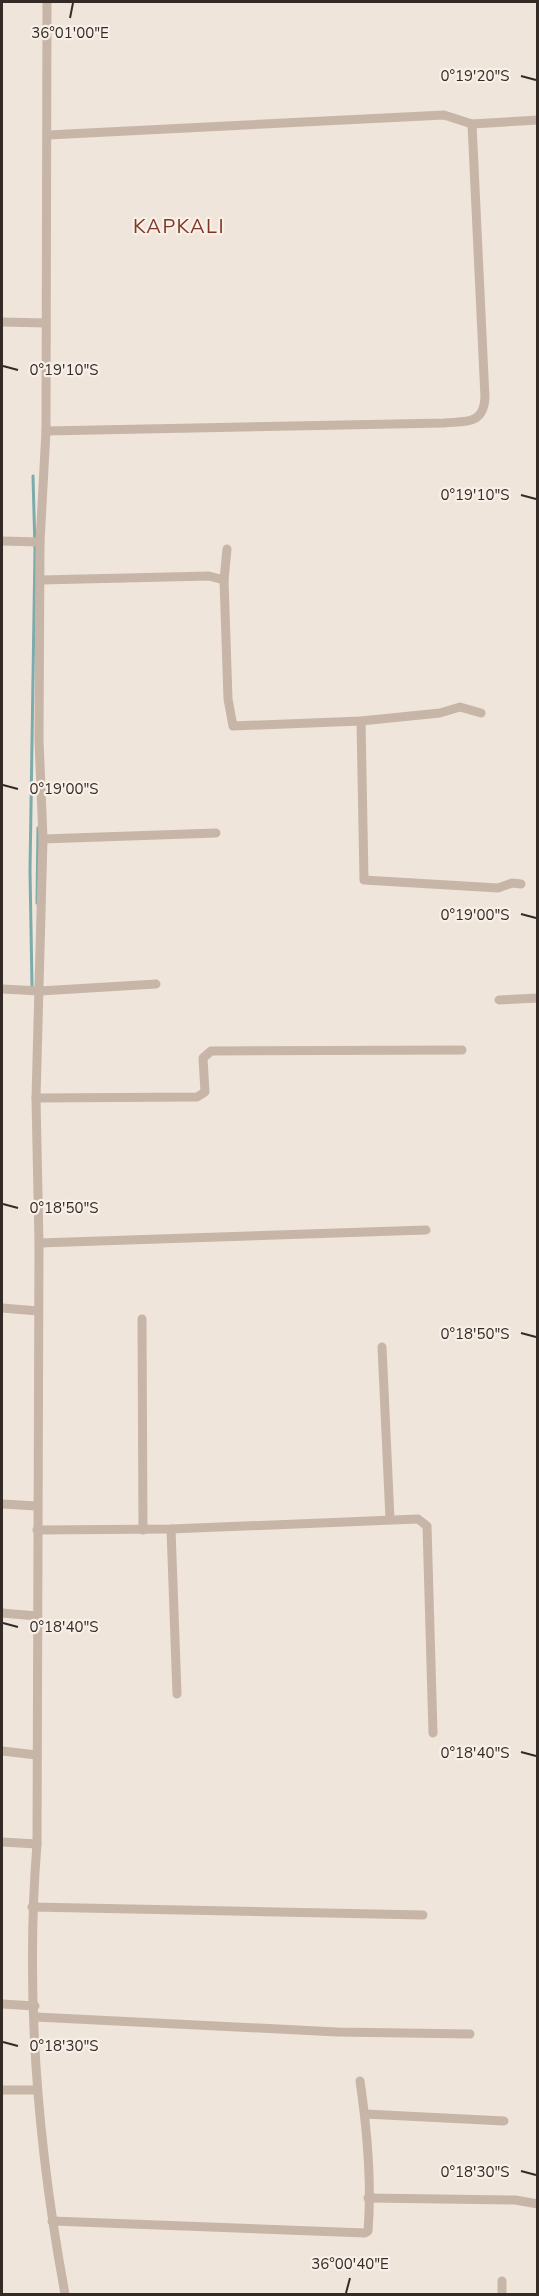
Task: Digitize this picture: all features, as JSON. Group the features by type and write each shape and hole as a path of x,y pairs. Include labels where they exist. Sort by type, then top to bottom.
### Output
{"street":[{"path":"48,2 46,431 40,542 39,740 43,839 36,1098 39,1243 37,1844 32,1907 37,2091 51,2221 65,2295"},
{"path":"48,135 444,115 472,124 537,120"},
{"path":"46,431 444,423 478,417 484,410 484,398 472,124"},
{"path":"2,322 45,323"},
{"path":"2,541 40,542"},
{"path":"227,549 224,580 229,712 233,726 361,721 440,713 460,707 481,713"},
{"path":"41,580 209,576 224,580"},
{"path":"361,721 364,880 498,888 512,883 521,884"},
{"path":"43,839 216,833"},
{"path":"2,989 40,992 156,984"},
{"path":"499,1000 537,998"},
{"path":"36,1098 197,1097 205,1092 203,1058 211,1051 462,1050"},
{"path":"39,1243 426,1230"},
{"path":"2,1308 38,1311"},
{"path":"142,1320 143,1530"},
{"path":"382,1347 390,1519"},
{"path":"2,1504 38,1506"},
{"path":"37,1530 143,1530 412,1518 427,1526 433,1733"},
{"path":"171,1529 177,1694"},
{"path":"2,1613 37,1616"},
{"path":"2,1751 37,1755"},
{"path":"2,1842 37,1844"},
{"path":"32,1907 423,1915"},
{"path":"2,2004 35,2006"},
{"path":"36,2017 337,2032 470,2034"},
{"path":"51,2221 365,2233 368,2231 368,2198 365,2114 360,2081"},
{"path":"2,2090 37,2091"},
{"path":"365,2114 504,2121"},
{"path":"368,2198 515,2200 537,2204"},
{"path":"502,2281 502,2295"}],"waterway":[{"path":"32,986 30,871 35,550 33,476"},
{"path":"37,903 38,828"}],"district":[{"name":"KAPKALI","path":"179,226"}]}
